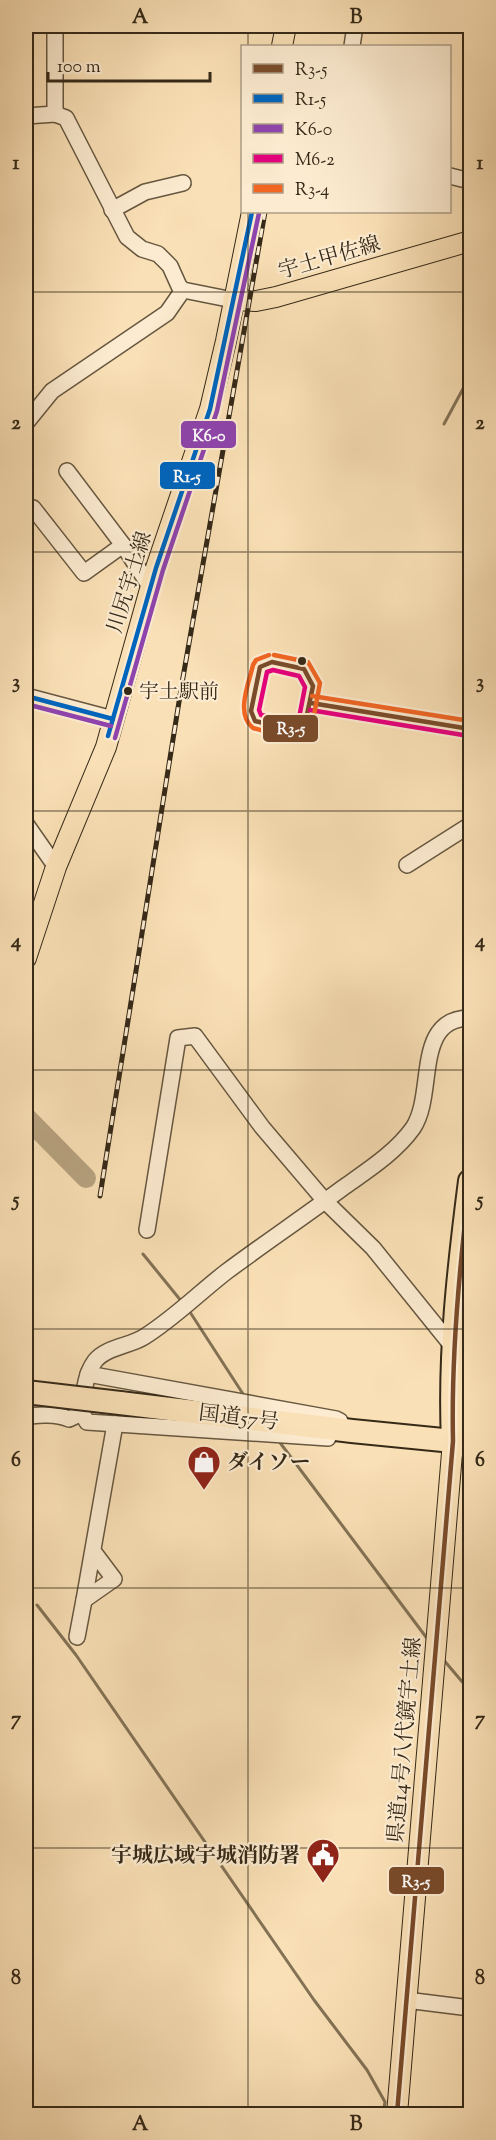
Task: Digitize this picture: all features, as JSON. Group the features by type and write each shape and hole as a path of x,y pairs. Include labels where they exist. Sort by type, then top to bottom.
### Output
{"highway":[{"path":"465,1441 451,1395 453,1347 471,1181"},
{"path":"465,1441 471,1388"},
{"name":"国道57号","path":"26,1392 118,1413 465,1441"}],"main road":[{"path":"282,45 286,26"},
{"name":"川尻宇土線","path":"26,958 56,867 106,747 151,588 210,409 252,213"},
{"name":"宇土甲佐線","path":"233,300 256,301 276,297 471,241"},
{"name":"県道14号八代鏡宇土線","path":"397,2115 406,2000 465,1441"}],"street":[{"path":"55,26 55,114"},
{"path":"352,45 355,26"},
{"path":"26,116 55,114 66,117 127,237 142,249 158,254 170,266 183,290 233,300"},
{"path":"451,176 471,182"},
{"path":"112,210 145,192 183,183"},
{"path":"26,423 52,391 167,312 183,290"},
{"path":"67,471 123,545 151,588"},
{"path":"33,508 84,573 123,545"},
{"path":"26,696 113,718"},
{"path":"310,703 471,729"},
{"path":"26,824 56,867"},
{"path":"407,865 471,825"},
{"path":"88,1374 336,1419 352,1431 348,1439 274,1435 118,1413 87,1422 82,1413 85,1383 88,1374 96,1359 117,1347 142,1338 252,1253 392,1151 414,1127 422,1110 430,1057 438,1032 447,1024 459,1019 471,1018"},
{"path":"147,1230 178,1038 195,1036 262,1127 325,1201 373,1248 453,1347"},
{"path":"26,1417 33,1415 69,1419 82,1413"},
{"path":"78,1637 118,1413"},
{"path":"84,1600 114,1579 93,1551"},
{"path":"406,2000 471,2008"}],"waterway":[{"path":"444,424 465,385 470,381"},
{"path":"26,1117 86,1178"},
{"path":"143,1254 182,1302"},
{"path":"188,1309 245,1397"},
{"path":"278,1440 429,1641"},
{"path":"37,1605 76,1655 314,2000 367,2070 385,2102 383,2114"},
{"path":"442,1658 470,1691"}],"railway":[{"path":"100,1196 182,683 265,213"}],"transit line":[{"name":"R1-5","path":"108,736 156,568 210,409 252,213"},
{"name":"K6-0","path":"115,738 163,570 217,411 259,213"},
{"name":"R3-4","path":"269,655 256,660 253,665 246,689 245,715 253,728 284,736 300,735 312,726 320,683 308,662 274,655"},
{"name":"R3-5","path":"272,662 304,669 313,686 305,724 289,729 255,721 251,711 260,667 272,662"},
{"name":"M6-2","path":"273,670 299,676 305,687 299,718 289,721 261,715 259,710 267,672 273,670"},
{"name":"R1-5","path":"26,696 113,719"},
{"name":"R3-4","path":"312,696 470,721"},
{"name":"R3-5","path":"311,703 470,729"},
{"name":"K6-0","path":"26,704 111,726"},
{"name":"M6-2","path":"310,710 469,736"},
{"name":"R3-5","path":"397,2114 453,1441 453,1376 457,1311 470,1181"}],"place":[{"name":"宇土駅前","path":"128,691"},
{"name":"ダイソー","path":"204,1491"},
{"name":"宇城広域宇城消防署","path":"323,1884"}]}
